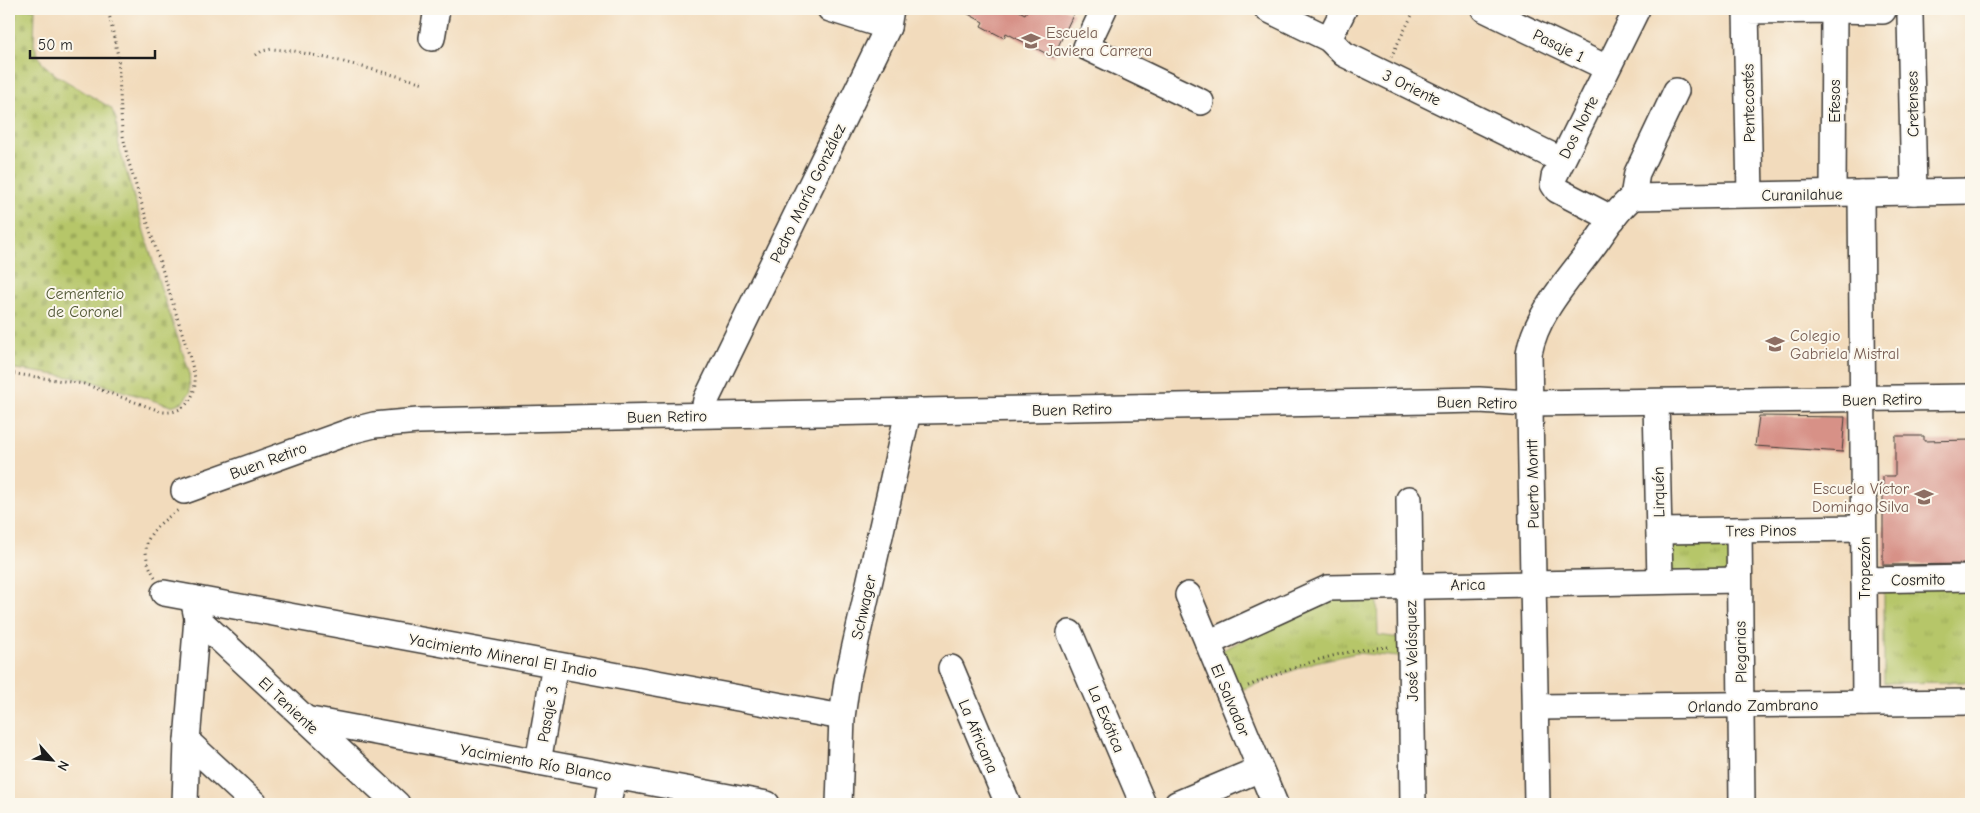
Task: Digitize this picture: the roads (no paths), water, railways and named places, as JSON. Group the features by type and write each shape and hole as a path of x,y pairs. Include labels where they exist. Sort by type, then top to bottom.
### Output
{"street":[{"path":"432,38 437,9"},
{"name":"Pedro María González","path":"703,415 706,400 890,18 830,9"},
{"path":"1104,9 1086,46 1201,102"},
{"name":"3 Oriente","path":"1267,9 1329,39 1344,54 1561,160"},
{"path":"1329,39 1344,9"},
{"name":"Pasaje 1","path":"1484,9 1607,68"},
{"name":"Dos Norte","path":"1613,219 1558,190 1553,184 1561,160 1637,9"},
{"path":"1834,10 1883,11"},
{"name":"Pentecostés","path":"1750,194 1746,11 1834,10"},
{"name":"Efesos","path":"1833,193 1834,10"},
{"name":"Cretenses","path":"1910,17 1914,192"},
{"path":"1633,197 1637,173 1676,91"},
{"name":"Curanilahue","path":"1633,197 1971,191"},
{"name":"Tropezón","path":"1861,193 1866,703"},
{"name":"Puerto Montt","path":"1537,804 1529,354 1531,344 1546,311 1613,219 1633,197"},
{"name":"Buen Retiro","path":"183,499 333,437 396,422 1479,400 1529,403 1971,397"},
{"name":"Lirquén","path":"1656,402 1660,581"},
{"name":"Schwager","path":"839,804 842,717 847,681 908,412"},
{"name":"José Velásquez","path":"1409,499 1413,804"},
{"name":"Tres Pinos","path":"1659,532 1863,528"},
{"name":"Plegarias","path":"1739,530 1742,804"},
{"name":"Cosmito","path":"1864,580 1971,578"},
{"name":"Arica","path":"1208,643 1328,588 1739,580"},
{"name":"Yacimiento Mineral El Indio","path":"164,593 195,608 555,665 842,717"},
{"name":"El Salvador","path":"1188,595 1275,804"},
{"path":"185,804 195,608"},
{"name":"El Teniente","path":"195,608 305,719 397,804"},
{"name":"La Exótica","path":"1070,633 1143,804"},
{"name":"Pasaje 3","path":"538,762 555,665"},
{"name":"La Africana","path":"951,668 1008,804"},
{"name":"Orlando Zambrano","path":"1536,707 1971,702"},
{"name":"Yacimiento Río Blanco","path":"305,719 767,804"},
{"path":"187,740 256,804"},
{"path":"1177,804 1260,769"},
{"path":"608,804 613,776"}],"place":[{"name":"Escuela Javiera Carrera","path":"1031,41"},
{"name":"Colegio Gabriela Mistral","path":"1775,344"},
{"name":"Escuela Víctor Domingo Silva","path":"1924,497"}],"park label":[{"name":"Cementerio de Coronel","path":"85,302"}]}
